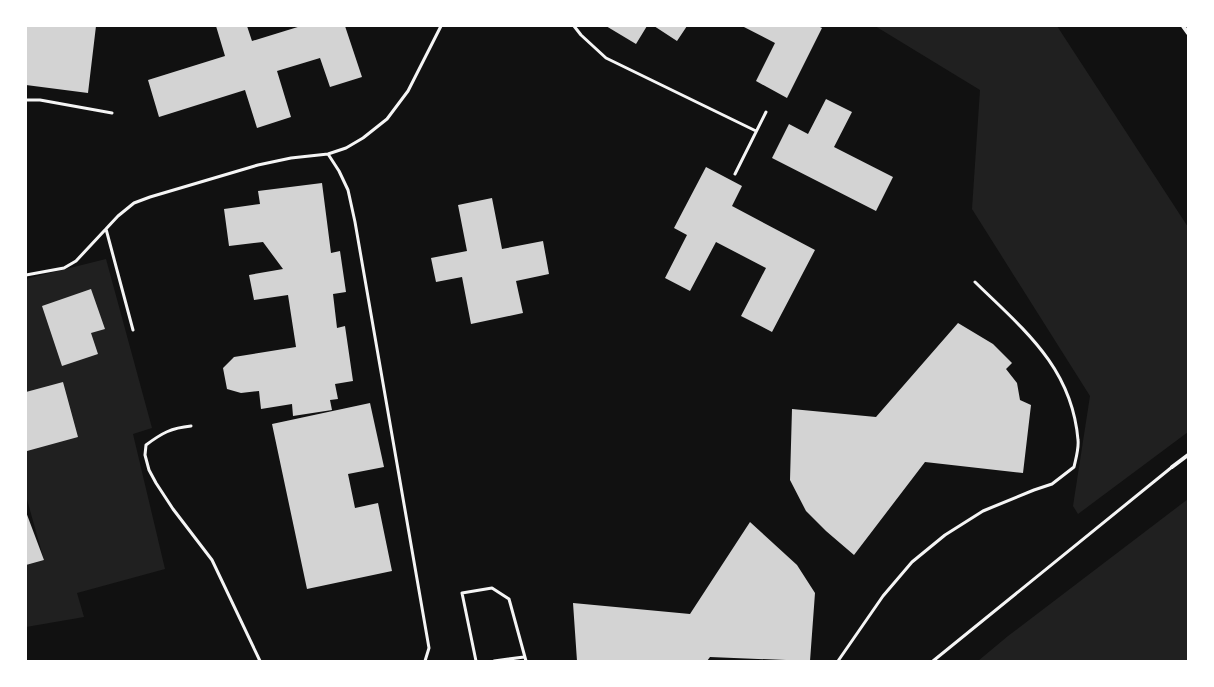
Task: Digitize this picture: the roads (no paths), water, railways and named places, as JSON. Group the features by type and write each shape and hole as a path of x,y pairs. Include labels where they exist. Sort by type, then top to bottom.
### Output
{"street":[{"path":"1183,26 1188,33"},
{"path":"1172,466 1188,455"}],"lane":[{"path":"26,275 64,268 76,261 118,216 134,203 258,165 291,158 328,154 346,148 363,138 387,119 408,91 441,26"},
{"path":"574,26 581,35 606,58 756,131"},
{"path":"26,100 40,100 112,113"},
{"path":"736,174 766,112"},
{"path":"328,154 339,171 348,190 355,222 429,648 425,661"},
{"path":"106,229 133,330"},
{"path":"838,661 883,596 918,557 946,534 983,511 1052,484 1074,467 1078,441 1071,402 1058,375 1045,353 1027,331 975,282"},
{"path":"190,426 169,430 158,436 146,445 145,455 156,483 173,509 212,560 260,661"},
{"path":"933,661 1172,466"},
{"path":"476,661 462,593 492,588 509,599 526,661"},
{"path":"494,661 524,657"}]}
